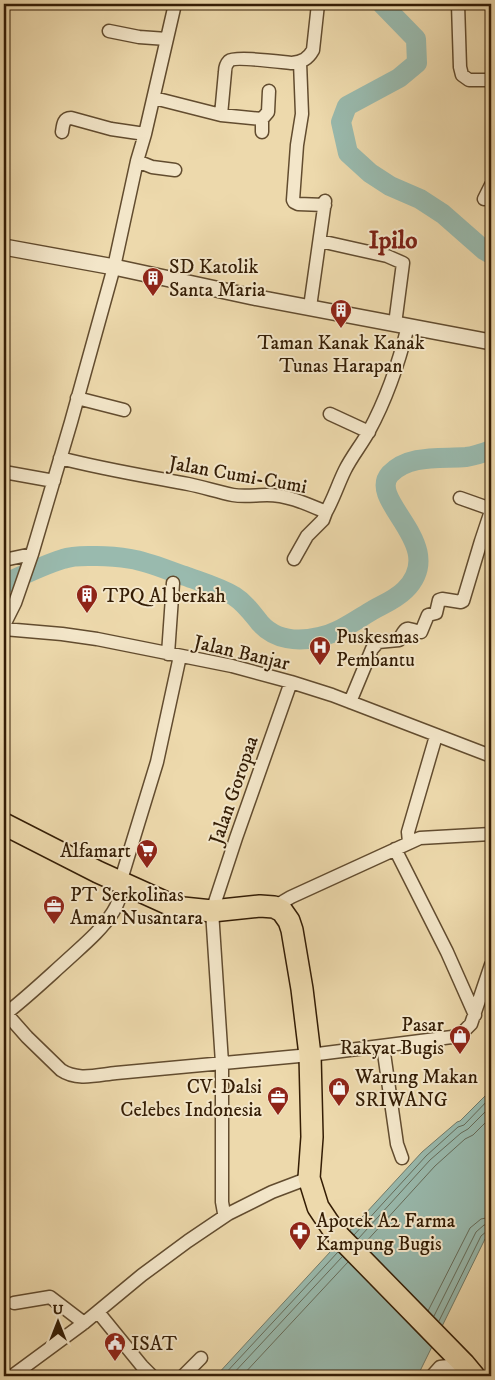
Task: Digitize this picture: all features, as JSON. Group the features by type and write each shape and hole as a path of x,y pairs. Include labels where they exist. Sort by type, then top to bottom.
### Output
{"highway":[{"path":"4,824 120,883 171,905 212,911 260,906 274,907 285,914 292,930 310,1055 312,1137 308,1178 318,1208 334,1231 469,1372"}],"street":[{"path":"4,624 15,603 32,556 114,267 137,161 154,98 175,4"},
{"path":"221,115 226,66 232,59 300,62 310,56 313,50 318,4"},
{"path":"458,4 460,68 462,75 469,80 491,80"},
{"path":"109,32 166,39"},
{"path":"300,62 302,114 297,145 293,200 298,204 325,203 310,307"},
{"path":"154,98 262,126 268,112 269,91"},
{"path":"62,132 65,120 71,118 111,129 145,134"},
{"path":"137,161 152,167 175,170"},
{"path":"484,199 491,185"},
{"name":"Jalan Cumi-Cumi","path":"60,458 230,494 283,497 300,501 326,512 345,470 369,432 395,370 402,325 403,263 387,256 320,241"},
{"path":"4,248 114,267 253,297 491,342"},
{"path":"77,398 124,410"},
{"path":"330,414 369,432"},
{"path":"4,472 54,481"},
{"path":"350,702 372,649 378,642 400,640 404,630 407,628 421,632 428,615 436,613 442,599 463,601 491,510 460,498"},
{"path":"294,559 307,536 323,520 326,512"},
{"path":"4,560 32,556"},
{"path":"173,583 174,655 157,762 120,883 119,898 113,912 95,933 48,977 5,1013 61,1070 76,1077 310,1055 452,1037 460,1034 471,1024 491,965"},
{"name":"Jalan Banjar","path":"4,629 83,637 232,666 291,682 350,702 491,756"},
{"name":"Jalan Goropaa","path":"212,911 291,682"},
{"path":"409,842 408,832 436,736"},
{"path":"274,907 291,897 420,838 491,834"},
{"path":"395,849 448,952 475,1015"},
{"path":"212,911 222,1063 222,1202 224,1213 228,1214"},
{"path":"383,1046 397,1144 402,1158"},
{"path":"12,1376 84,1323 159,1262 228,1214 272,1192 308,1178"},
{"path":"14,1303 50,1297 84,1323"},
{"path":"98,1312 152,1376"},
{"path":"184,1376 201,1358"},
{"path":"432,1376 440,1367 448,1366 469,1372"}],"water":[{"path":"491,1090 491,1234 485,1239 416,1376 216,1376 422,1152 460,1121"}],"waterway":[{"path":"382,4 416,39 417,63 399,78 347,106 341,122 348,153 370,173 390,186 420,199 443,214 491,254"},
{"path":"4,584 41,567 71,557 105,556 131,559 158,566 234,596 248,608 266,629 280,636 295,639 311,639 326,635 347,626 398,596 405,590 416,573 418,557 414,541 389,497 386,485 390,474 406,463 416,460 466,457 491,450"}],"place":[{"name":"SD Katolik Santa Maria","path":"153,297"},
{"name":"Taman Kanak Kanak Tunas Harapan","path":"341,329"},
{"name":"TPQ Al berkah","path":"87,614"},
{"name":"Puskesmas Pembantu","path":"320,666"},
{"name":"Alfamart","path":"147,869"},
{"name":"PT Serkolinas Aman Nusantara","path":"54,925"},
{"name":"Pasar Rakyat Bugis","path":"460,1055"},
{"name":"Warung Makan SRIWANG","path":"339,1107"},
{"name":"CV. Dalsi Celebes Indonesia","path":"278,1116"},
{"name":"Apotek A2 Farma Kampung Bugis","path":"300,1251"},
{"name":"ISAT","path":"115,1362"}],"district":[{"name":"Ipilo","path":"393,239"}]}
